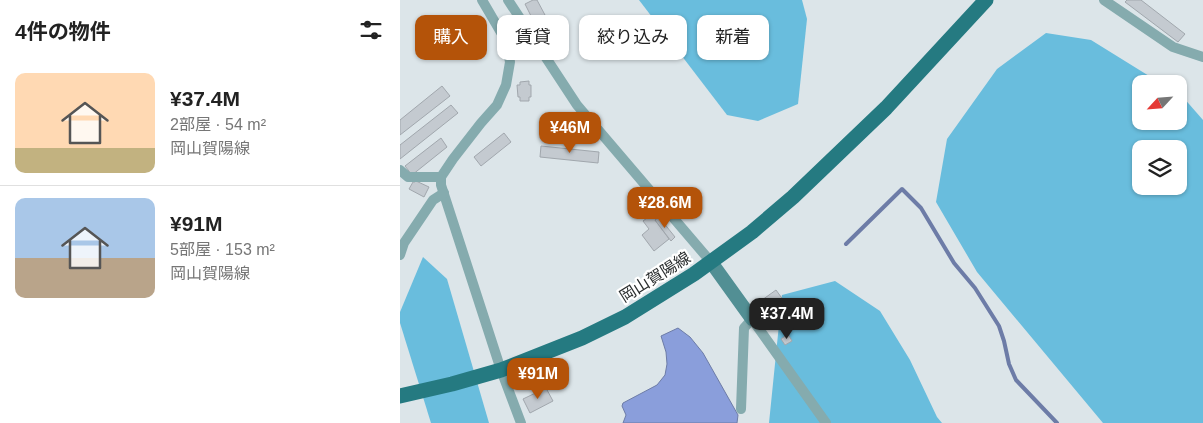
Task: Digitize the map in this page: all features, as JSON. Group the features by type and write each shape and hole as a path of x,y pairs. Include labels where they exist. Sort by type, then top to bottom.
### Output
{"main road":[{"name":"岡山賀陽線","path":"400,396 501,370 582,338 625,317 711,262 752,232 793,197 886,108 986,0"}],"street":[{"path":"482,0 506,41 510,62 506,84 497,105 458,152 441,177 441,185 501,370 521,423"},
{"path":"508,0 577,105 711,262 826,423"},
{"path":"1104,0 1174,48 1203,57"},
{"path":"400,170 408,177 441,177"},
{"path":"400,255 402,243 433,200 444,192"},
{"path":"740,409 744,328 752,319"}],"shaded area":[{"path":"639,0 802,0 807,19 798,104 758,121 727,115 685,60 687,60 687,15 650,15"},
{"path":"1046,33 1091,40 1147,75 1132,75 1132,130 1188,130 1188,103 1203,120 1203,423 1103,423 977,272 936,202 947,139 997,69"},
{"path":"423,257 447,279 489,423 431,423 400,323 400,312"},
{"path":"835,281 880,311 910,360 937,417 942,423 769,423 782,295"},
{"path":"678,328 690,337 703,353 738,415 737,423 623,423 626,415 622,406 623,403 657,385 665,375 667,364 666,352 661,336"}],"building":[{"path":"537,0 545,15 530,15 525,4"},
{"path":"1127,0 1141,0 1185,34 1178,42 1125,2"},
{"path":"529,81 531,97 529,97 529,101 520,101 517,85 520,85 520,82"},
{"path":"442,86 450,96 400,135 400,120"},
{"path":"451,105 458,113 400,159 400,145"},
{"path":"504,133 511,142 481,166 474,157"},
{"path":"441,138 447,147 412,175 405,166"},
{"path":"541,146 599,152 598,163 540,157"},
{"path":"416,181 429,187 424,197 409,189 413,182"},
{"path":"674,191 682,200 675,207 667,198"},
{"path":"655,212 659,217 655,220 669,239 654,251 642,235 649,229 643,221"},
{"path":"659,217 675,237 671,241 655,220"},
{"path":"776,290 789,308 774,318 762,300"},
{"path":"788,334 792,341 785,345 781,339"},
{"path":"546,388 553,401 530,413 523,399"}],"waterway":[{"path":"846,244 902,189 921,208 954,263 975,288 999,326 1009,364 1016,380 1057,423"}]}
